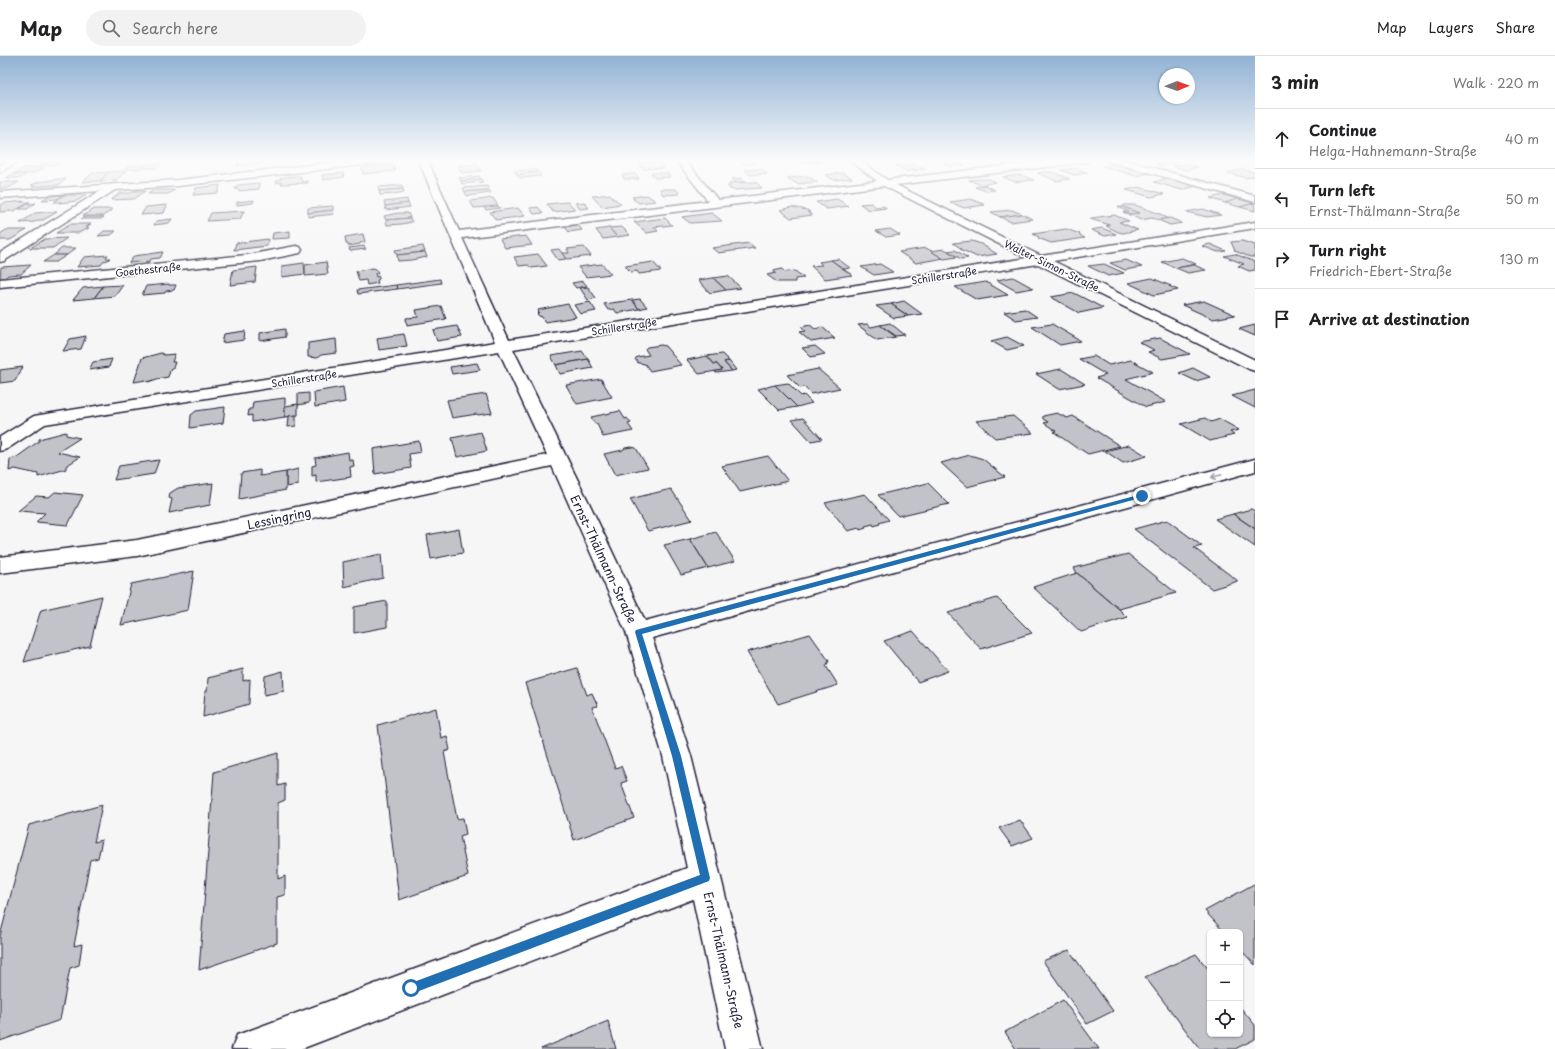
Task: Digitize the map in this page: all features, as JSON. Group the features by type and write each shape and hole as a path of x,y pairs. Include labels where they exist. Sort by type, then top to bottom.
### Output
{"street":[{"path":"0,258 86,205"},
{"name":"Ernst-Thälmann-Straße","path":"442,205 504,346 580,505 638,632 677,756 744,1049"},
{"path":"455,235 696,205"},
{"name":"Walter-Simon-Straße","path":"930,205 1255,366"},
{"name":"Schillerstraße","path":"0,445 40,420 1255,225"},
{"name":"Goethestraße","path":"0,283 236,260 296,250"},
{"name":"Lessingring","path":"0,565 137,548 557,459"},
{"path":"638,632 1255,465"},
{"path":"251,1049 706,878"}],"building":[{"path":"0,205 24,205 14,211 0,212"},
{"path":"26,205 32,205 27,209 19,209"},
{"path":"167,205 164,213 141,215 146,207"},
{"path":"409,205 410,207 386,210 385,206"},
{"path":"472,205 498,206 474,208"},
{"path":"548,205 571,205 575,209 553,212"},
{"path":"577,205 587,205 589,208 580,209"},
{"path":"821,205 849,206 827,209"},
{"path":"862,205 874,205 876,207 883,206 887,208 869,210"},
{"path":"958,205 983,205 964,208"},
{"path":"1124,205 1136,205 1169,219 1159,220 1152,218 1141,220 1128,214 1139,213 1123,207"},
{"path":"1254,205 1255,211 1240,207"},
{"path":"333,206 333,210 308,213 308,208"},
{"path":"498,206 500,208 486,210 484,207"},
{"path":"538,207 543,213 534,214 530,208"},
{"path":"792,207 807,210 810,212 807,212 812,215 791,218 780,210"},
{"path":"1118,207 1123,207 1139,213 1128,214 1123,212 1129,212"},
{"path":"518,208 525,216 496,220 490,212"},
{"path":"94,209 113,209 103,216 83,216"},
{"path":"1203,209 1221,215 1207,217 1186,212"},
{"path":"333,210 334,214 308,217 308,213"},
{"path":"1012,210 1022,214 1000,217 991,212"},
{"path":"244,211 240,219 207,221 211,213"},
{"path":"57,212 43,220 20,223 35,213"},
{"path":"398,213 408,213 410,218 386,220 384,216"},
{"path":"712,213 722,221 690,223 682,217"},
{"path":"1022,214 1032,219 1011,222 1000,217"},
{"path":"1114,215 1129,221 1119,222 1138,230 1123,233 1118,232 1106,226 1110,225 1090,219"},
{"path":"85,217 104,217 101,219 81,219"},
{"path":"410,218 412,222 402,224 387,225 386,220"},
{"path":"665,218 672,225 654,227 658,231 647,233 634,222"},
{"path":"1170,218 1182,223 1170,225 1158,220"},
{"path":"172,219 169,223 154,225 156,221"},
{"path":"71,224 91,224 86,227 89,228 78,233 56,233"},
{"path":"578,225 582,230 569,232 565,227"},
{"path":"622,227 630,235 617,237 609,228"},
{"path":"609,228 617,237 603,239 596,230"},
{"path":"1102,228 1116,234 1105,236 1091,230"},
{"path":"890,229 900,235 886,237 876,231"},
{"path":"1066,229 1080,234 1079,235 1085,238 1051,243 1038,238 1039,237 1033,234"},
{"path":"6,230 27,230 10,240 0,240 0,234"},
{"path":"104,231 116,231 111,235 98,236"},
{"path":"290,231 290,238 272,239 273,233"},
{"path":"363,234 365,242 348,246 348,244 346,244 345,237"},
{"path":"526,236 532,245 505,248 500,239"},
{"path":"67,238 53,248 30,248 45,239"},
{"path":"268,239 267,246 234,250 236,243"},
{"path":"972,241 981,244 997,254 977,257 960,249 962,249 953,243"},
{"path":"1242,241 1255,245 1255,257 1250,257 1235,251 1231,242"},
{"path":"749,243 755,248 718,253 712,248"},
{"path":"1210,244 1226,251 1218,252 1202,246"},
{"path":"364,246 366,249 350,251 349,248"},
{"path":"423,246 425,252 397,255 395,250"},
{"path":"584,247 591,256 567,259 563,253 569,253 567,249"},
{"path":"62,248 76,248 67,255 54,255"},
{"path":"926,248 944,258 916,263 899,252"},
{"path":"559,249 566,259 558,260 551,250"},
{"path":"944,249 957,257 944,259 931,251"},
{"path":"955,250 968,258 961,259 948,251"},
{"path":"163,252 160,258 151,259 150,261 129,263 134,256"},
{"path":"425,252 427,257 398,261 397,255"},
{"path":"538,254 547,266 531,268 528,265 519,266 514,257"},
{"path":"1235,254 1255,262 1255,270 1249,271 1238,266 1244,264 1224,256"},
{"path":"54,255 67,255 56,262 43,262"},
{"path":"108,255 106,258 110,258 104,261 101,265 77,267 84,257"},
{"path":"1182,258 1196,264 1176,268 1162,262"},
{"path":"838,259 850,268 844,269 831,260"},
{"path":"831,260 852,275 825,279 811,266 822,265 819,262"},
{"path":"1126,260 1142,267 1125,270 1110,263"},
{"path":"326,262 328,274 305,276 305,265"},
{"path":"653,262 661,271 639,274 637,271 631,272 625,266"},
{"path":"304,263 305,274 282,277 282,266"},
{"path":"602,264 611,274 586,277 578,267"},
{"path":"880,264 893,272 874,275 861,267"},
{"path":"1104,264 1124,273 1108,276 1088,266"},
{"path":"31,265 21,274 8,275 5,278 0,278 1,267"},
{"path":"1194,265 1206,270 1188,273 1176,268"},
{"path":"257,267 255,282 230,285 233,270"},
{"path":"373,268 376,269 378,273 375,273 376,277 379,276 379,279 377,280 378,283 367,285 366,280 359,281 356,271"},
{"path":"782,269 785,272 795,271 804,278 795,279 795,282 777,282 767,275 776,273 773,271"},
{"path":"728,276 741,288 726,290 713,278"},
{"path":"1013,277 1033,288 1016,291 997,280"},
{"path":"713,278 726,290 710,293 698,280"},
{"path":"1152,278 1178,290 1154,295 1128,283"},
{"path":"440,279 441,283 397,289 396,285"},
{"path":"583,281 587,286 576,288 572,283"},
{"path":"986,282 1008,295 977,300 955,287"},
{"path":"169,284 176,285 174,290 166,291 165,293 142,295 146,286"},
{"path":"123,285 115,296 94,298 103,286"},
{"path":"396,285 397,289 358,294 357,290"},
{"path":"103,286 94,298 73,300 83,288"},
{"path":"588,287 596,298 588,300 580,288"},
{"path":"1074,293 1103,308 1079,313 1051,297"},
{"path":"640,299 647,307 639,309 632,300"},
{"path":"632,300 639,309 617,313 614,309 608,310 604,304"},
{"path":"904,301 922,314 908,316 891,304"},
{"path":"1204,301 1235,315 1213,319 1182,305"},
{"path":"590,302 596,311 580,314 574,305"},
{"path":"568,304 576,317 545,322 542,317 537,314 539,312 538,310"},
{"path":"891,304 908,316 894,318 876,306"},
{"path":"441,306 446,319 407,325 406,318 418,317 416,310"},
{"path":"1025,309 1037,317 1016,320 1004,312"},
{"path":"890,323 905,335 896,336 880,325"},
{"path":"867,324 871,327 880,325 896,337 877,340 858,325"},
{"path":"1052,324 1081,341 1060,345 1032,327"},
{"path":"810,325 815,329 822,327 835,338 811,342 799,332 805,331 801,327"},
{"path":"1255,325 1255,336 1239,329"},
{"path":"457,326 462,337 437,341 433,330"},
{"path":"285,329 285,337 260,341 260,333"},
{"path":"245,331 244,340 222,343 224,334"},
{"path":"404,334 407,346 379,350 377,338"},
{"path":"86,336 81,349 63,351 70,339"},
{"path":"1007,337 1024,346 1007,350 991,341"},
{"path":"1160,338 1190,354 1162,359 1148,352 1154,350 1139,342"},
{"path":"336,339 337,353 321,355 317,358 308,357 308,343"},
{"path":"661,345 665,346 681,365 650,371 645,364 638,363 635,359 637,357 649,355 645,349 647,347"},
{"path":"815,346 825,354 811,357 802,348"},
{"path":"582,351 588,359 556,365 551,356"},
{"path":"161,353 164,355 175,354 172,362 175,362 168,377 148,382 146,380 134,382 142,358"},
{"path":"722,354 729,361 724,362 732,371 716,373 714,371 722,370 707,356"},
{"path":"707,356 722,370 699,374 687,360"},
{"path":"1094,356 1109,365 1131,360 1153,372 1126,379 1166,402 1146,407 1096,378 1106,375 1079,359"},
{"path":"112,359 109,367 89,370 93,362"},
{"path":"588,359 593,368 560,374 556,365"},
{"path":"729,361 736,370 732,371 724,362"},
{"path":"477,363 480,370 452,374 450,367"},
{"path":"23,367 15,381 0,383 0,370"},
{"path":"1193,368 1210,377 1196,381 1179,373"},
{"path":"818,369 840,388 811,394 804,387 800,388 787,375"},
{"path":"1061,369 1085,384 1059,389 1036,374"},
{"path":"601,379 612,397 577,404 566,385"},
{"path":"788,383 801,396 804,395 812,403 797,407 775,385"},
{"path":"775,385 797,407 779,410 758,389"},
{"path":"343,387 345,402 315,407 314,392"},
{"path":"1255,390 1255,408 1232,396"},
{"path":"309,393 309,403 298,405 298,394"},
{"path":"486,394 492,413 452,418 447,400"},
{"path":"285,398 285,417 252,422 252,415 248,416 249,409 252,409 253,402"},
{"path":"298,404 298,415 285,417 285,406"},
{"path":"225,407 223,423 190,428 191,415 196,411"},
{"path":"620,411 625,419 627,418 631,423 628,424 633,431 603,437 597,424 595,424 591,417"},
{"path":"1057,413 1067,418 1073,416 1120,446 1088,454 1078,449 1044,423 1048,422 1043,419 1043,416"},
{"path":"296,415 296,426 288,427 289,416"},
{"path":"1013,416 1033,433 995,438 976,421"},
{"path":"803,418 822,439 811,441 792,420"},
{"path":"1205,418 1211,422 1220,419 1239,430 1230,432 1234,435 1210,441 1181,424"},
{"path":"66,432 66,435 80,438 58,452 80,457 66,466 66,469 38,477 38,474 15,469 9,471 10,459 17,457 39,441 39,439"},
{"path":"481,432 487,451 457,457 452,438"},
{"path":"419,441 421,452 409,454 411,468 375,474 373,449"},
{"path":"1129,445 1147,456 1123,463 1105,451"},
{"path":"631,447 636,448 648,468 615,475 604,454"},
{"path":"348,452 349,460 353,460 354,466 350,467 351,477 316,482 316,475 312,476 312,466 316,465 315,458"},
{"path":"970,455 983,459 1005,477 967,487 941,463"},
{"path":"768,456 788,481 740,492 722,466"},
{"path":"159,460 154,474 114,480 119,466"},
{"path":"298,469 298,485 286,487 286,472"},
{"path":"260,470 260,476 286,472 286,490 239,499 241,473"},
{"path":"213,483 210,505 169,513 172,499 169,498 170,493 178,488"},
{"path":"928,483 949,504 898,516 878,495"},
{"path":"671,489 692,520 648,531 630,499"},
{"path":"55,492 83,495 68,525 36,522 45,513 18,511 36,496 49,497"},
{"path":"865,494 889,520 874,526 873,524 865,526 866,528 860,530 859,528 848,531 825,503"},
{"path":"1251,509 1255,511 1255,529 1233,514"},
{"path":"1233,514 1255,529 1255,547 1215,519"},
{"path":"1167,520 1202,546 1194,548 1238,581 1212,589 1134,529"},
{"path":"459,529 463,553 431,559 427,535"},
{"path":"716,532 735,561 708,568 690,539"},
{"path":"690,539 708,568 681,575 664,545"},
{"path":"381,554 383,578 344,587 343,562"},
{"path":"1128,554 1176,593 1119,609 1077,573 1074,568"},
{"path":"194,571 188,610 121,625 131,584"},
{"path":"1077,573 1127,617 1081,632 1033,587"},
{"path":"102,596 90,646 24,662 41,610"},
{"path":"997,598 1032,633 981,649 948,613"},
{"path":"387,601 387,627 354,633 354,607"},
{"path":"913,631 948,671 918,682 884,641"},
{"path":"810,634 829,661 826,666 838,685 778,704 747,652"},
{"path":"577,668 587,695 592,693 598,706 592,707 615,768 621,766 627,781 621,783 634,818 574,840 525,683"},
{"path":"243,669 243,681 250,679 249,704 203,717 205,691 207,691 208,678"},
{"path":"283,671 284,691 264,695 265,676"},
{"path":"436,708 441,738 447,736 450,750 444,752 457,819 463,818 466,834 460,836 468,876 399,900 378,725"},
{"path":"278,753 278,786 285,784 285,800 278,803 278,879 285,876 285,895 277,897 277,943 199,970 214,772"},
{"path":"102,805 94,842 102,840 98,858 90,860 74,946 82,944 79,965 70,968 60,1020 0,1041 0,936 29,825"},
{"path":"1020,820 1033,838 1012,846 999,828"},
{"path":"1254,884 1255,965 1243,952 1243,929 1221,929 1205,911"},
{"path":"1069,950 1113,1011 1087,1024 1043,961"},
{"path":"1196,954 1207,967 1207,1037 1243,1037 1243,1011 1255,1025 1255,1039 1235,1049 1200,1049 1145,977"},
{"path":"1063,1000 1099,1049 1016,1049 1005,1032"},
{"path":"608,1021 616,1049 541,1049"}],"route":[{"path":"411,988 665,892 706,878 677,756 638,632 1142,496"}]}
